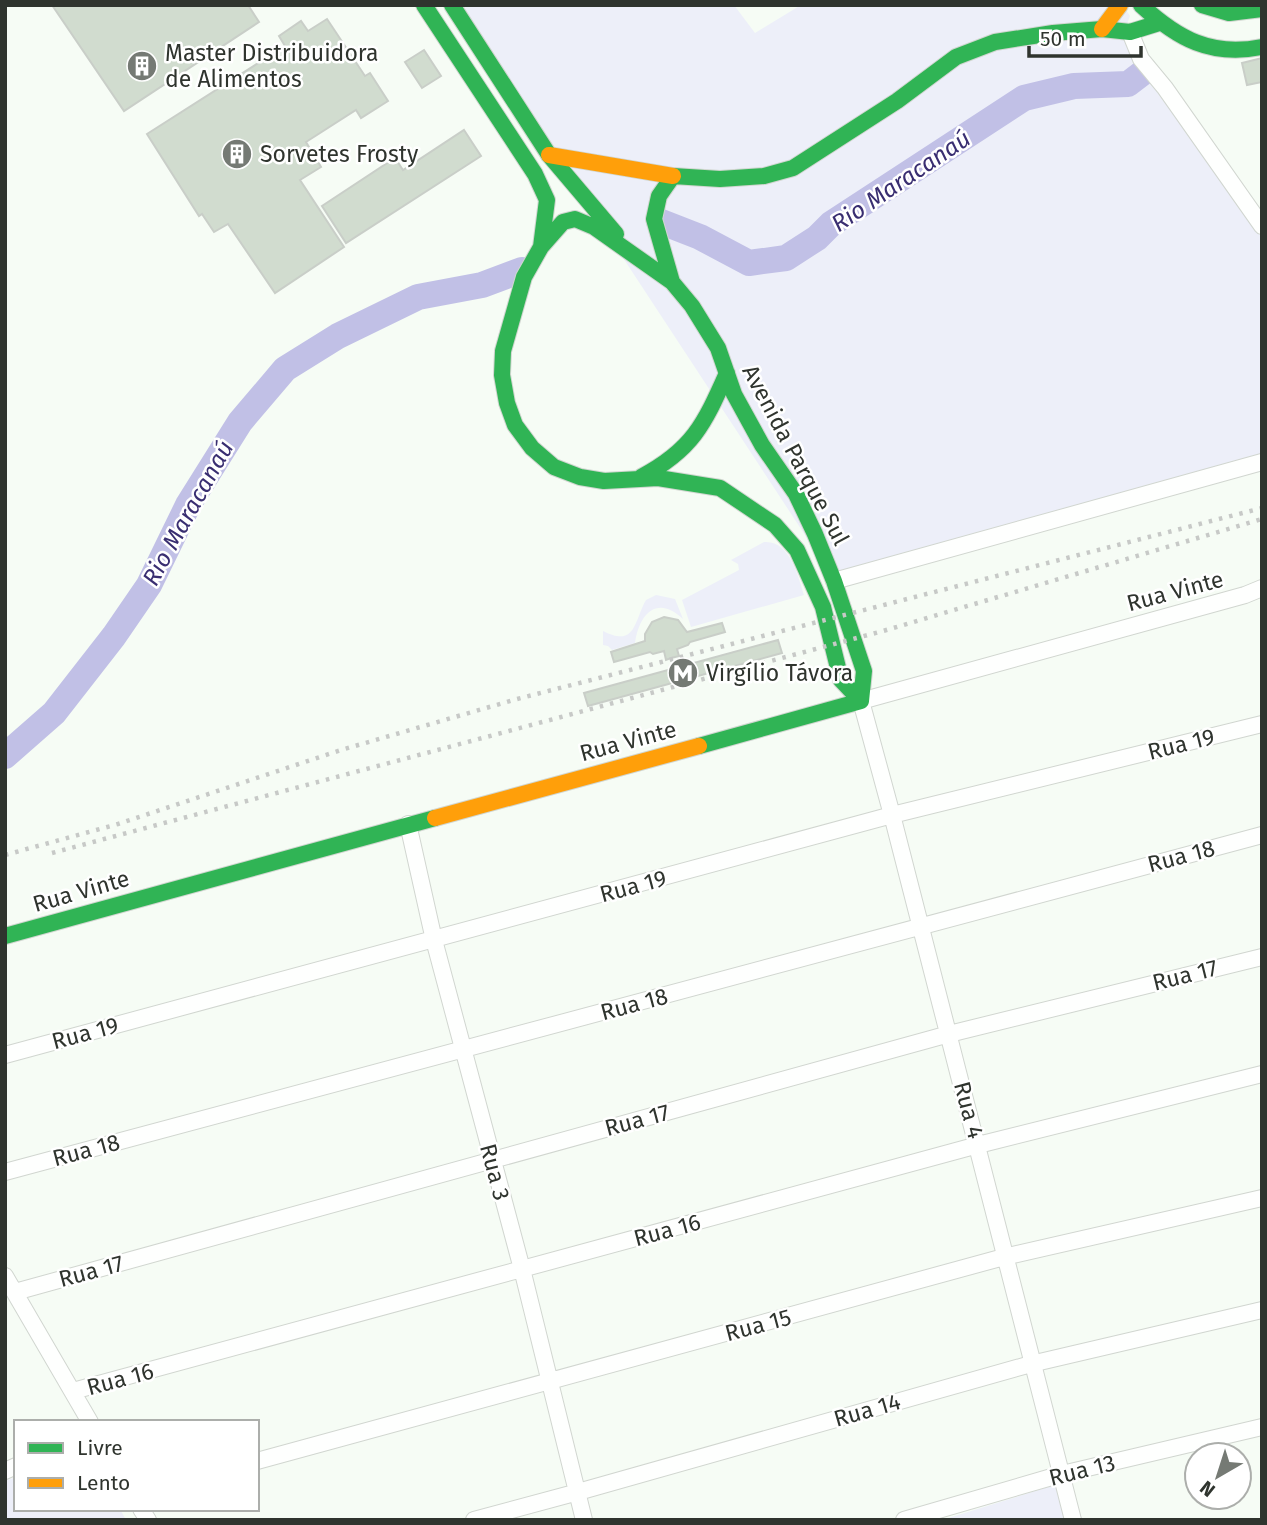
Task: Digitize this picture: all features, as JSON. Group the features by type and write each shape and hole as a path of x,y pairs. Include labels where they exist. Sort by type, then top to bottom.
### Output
{"street":[{"name":"Avenida Parque Sul","path":"424,5 539,183 547,200 541,247"},
{"name":"Avenida Parque Sul","path":"452,5 549,155 630,250"},
{"path":"1102,29 1120,5"},
{"path":"1141,5 1159,23 1185,39 1215,49 1232,51 1262,47"},
{"path":"1204,6 1238,14 1262,9"},
{"path":"549,155 673,176 720,179 764,176 793,168 886,108 956,57 995,42 1102,29 1130,32 1159,23"},
{"path":"1130,32 1141,59 1165,88 1262,226"},
{"path":"672,282 654,219 659,196 673,176"},
{"name":"Avenida Parque Sul","path":"575,219 594,227 630,250 672,282 692,306 718,348 734,394 762,445 796,494 816,534 864,671 861,701 841,680 823,607 797,550 786,536 760,514 720,488 658,478 592,480 554,467 532,448 515,425 507,403 502,375 503,351 524,277 541,247 563,222 575,219"},
{"path":"635,480 669,461 690,440 709,415 727,373"},
{"path":"834,581 1262,463"},
{"name":"Rua Vinte","path":"5,936 1245,595 1262,588"},
{"name":"Rua 4","path":"861,701 1073,1520"},
{"name":"Rua 19","path":"5,1055 892,814 1262,724"},
{"name":"Rua 3","path":"408,824 434,940 522,1269 584,1520"},
{"name":"Rua 18","path":"5,1172 1262,835"},
{"name":"Rua 17","path":"15,1292 949,1034 1262,957"},
{"name":"Rua 16","path":"73,1391 978,1145 1262,1074"},
{"name":"Rua 15","path":"259,1460 1004,1257 1262,1198"},
{"path":"5,1276 89,1420"},
{"name":"Rua 14","path":"474,1520 1031,1364 1262,1310"},
{"name":"Rua 13","path":"904,1520 1062,1474 1262,1427"}],"shaded area":[{"path":"457,5 734,5 755,33 801,5 1123,5 1130,16 1124,32 1262,216 1262,463 828,580 805,535"},
{"path":"764,542 773,543 786,553 796,569 804,595 691,627 682,600 739,570 738,564 731,560"},
{"path":"656,595 675,599 683,619 665,608 657,608 645,616 635,643 612,650 603,645 603,631 622,636 628,634 636,624 646,600"},
{"path":"14,1478 14,1511 121,1511 126,1520 5,1520 5,1481"},
{"path":"1058,1484 1066,1520 942,1520"}],"building":[{"name":"Master Distribuidora de Alimentos","path":"52,5 248,5 259,22 124,111"},
{"name":"Sorvetes Frosty","path":"327,19 365,76 370,73 388,101 361,118 356,110 306,142 321,167 300,180 344,247 275,293 228,224 214,232 202,214 199,216 147,134 285,46 279,36 301,21 308,31"},
{"path":"424,50 441,76 422,88 405,62"},
{"path":"1262,58 1262,82 1247,85 1242,63"},
{"name":"Sorvetes Frosty","path":"464,130 481,156 346,243 322,206 395,158 403,170"},
{"path":"664,617 678,620 687,632 722,623 725,632 690,642 677,649 679,656 666,660 664,651 614,662 611,652 645,641 645,634 652,622"},
{"name":"Virgílio Távora","path":"778,640 782,653 588,706 584,693"}],"waterway":[{"name":"Rio Maracanaú","path":"659,221 700,237 749,263 786,258 817,238 831,224 1024,98 1074,86 1128,84 1145,71"},
{"name":"Rio Maracanaú","path":"5,756 54,713 114,636 149,585 188,505 240,422 285,369 338,336 418,297 482,285 522,270"}],"railway":[{"path":"5,855 118,824 341,750 517,699 1262,508"},
{"path":"52,853 883,631 1262,519"}],"traffic: fast":[{"path":"424,5 535,174 547,200 541,247 524,277 503,351 502,375 507,403 515,425 532,448 554,467 580,477 604,481 658,478 720,488 775,525 797,550 823,607 841,680 861,701"},
{"path":"452,5 549,155 616,234"},
{"path":"1141,5 1168,27 1196,43 1227,49 1262,47"},
{"path":"1202,5 1229,13 1262,9"},
{"path":"672,282 654,219 659,196 673,176 720,179 764,176 793,168 897,101 956,57 995,42 1102,29 1130,32 1159,23"},
{"path":"541,247 563,222 575,219 594,227 672,282 692,306 718,348 734,394 762,445 796,494 815,534 864,671 861,701"},
{"path":"641,477 685,446 703,422 727,373"},
{"path":"699,746 861,701"},
{"path":"5,936 435,818"}],"traffic: slow":[{"path":"1102,29 1120,5"},
{"path":"549,155 673,176"},
{"path":"435,818 699,746"}],"place":[{"name":"Master Distribuidora de Alimentos","path":"142,66"},
{"name":"Sorvetes Frosty","path":"237,154"},
{"name":"Virgílio Távora","path":"683,673"}]}
